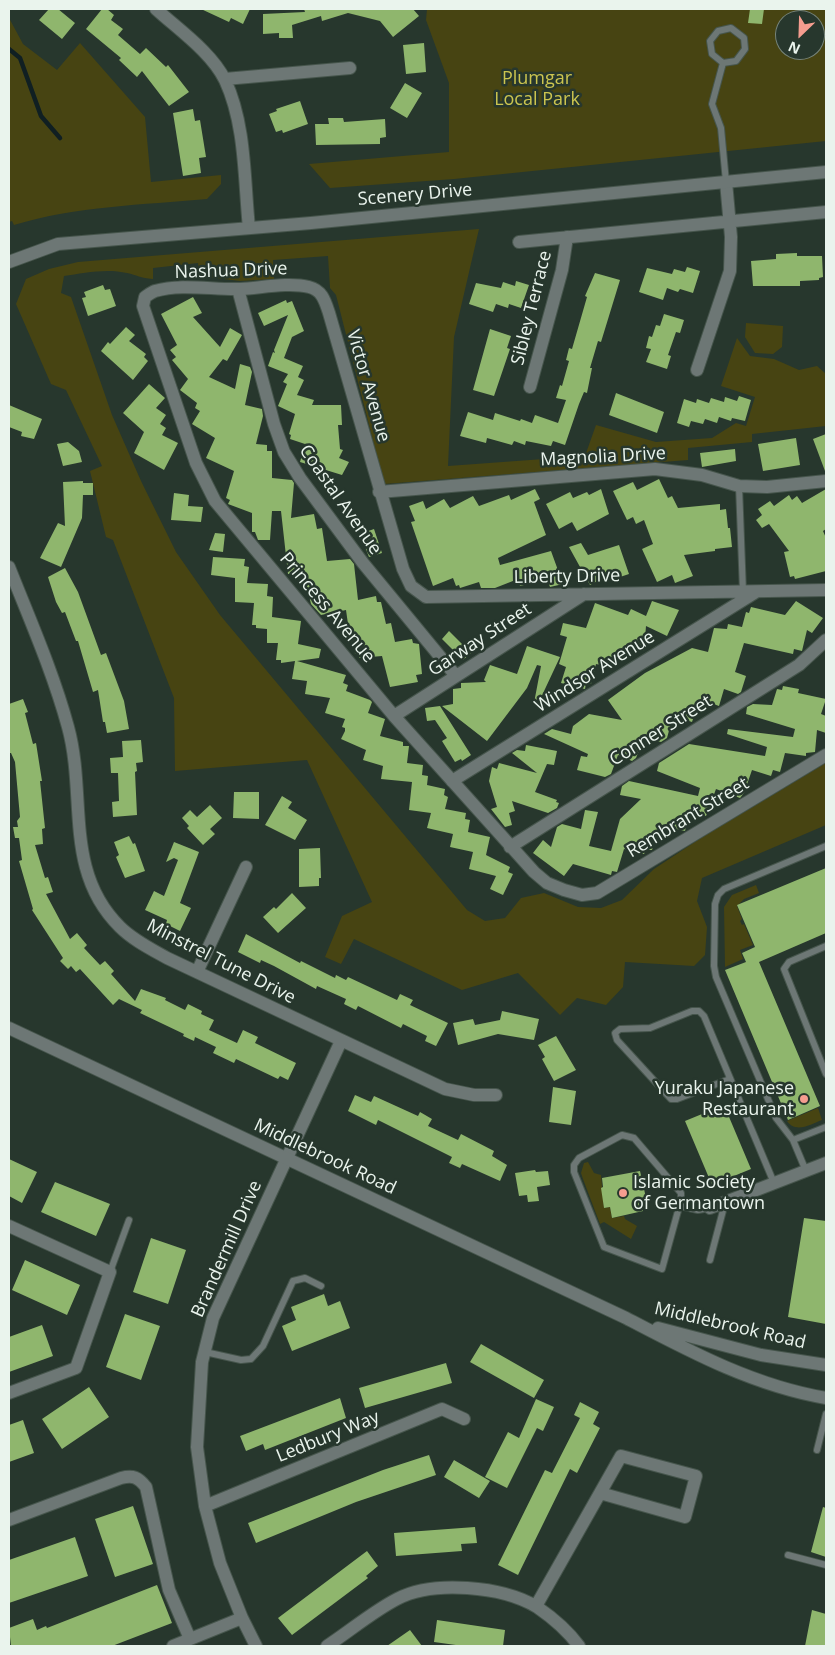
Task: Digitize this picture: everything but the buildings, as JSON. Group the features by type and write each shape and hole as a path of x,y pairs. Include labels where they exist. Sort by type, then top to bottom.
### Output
{"street":[{"path":"156,9 206,55 224,80 235,109 241,141 249,228"},
{"path":"224,80 350,68"},
{"name":"Scenery Drive","path":"9,262 58,244 249,228 826,172"},
{"path":"697,370 729,275 732,249 726,182"},
{"path":"519,242 826,212"},
{"name":"Sibley Terrace","path":"530,388 562,270 567,237"},
{"name":"Nashua Drive","path":"145,297 155,291 180,288 238,289 291,286 308,287 318,291"},
{"name":"Coastal Avenue","path":"238,289 274,424 284,452 300,478 363,563 456,676"},
{"name":"Victor Avenue","path":"318,291 324,298 329,313 380,492"},
{"name":"Princess Avenue","path":"145,297 143,306 151,332 205,485 215,501 394,716 510,847 547,883 564,890"},
{"name":"Magnolia Drive","path":"380,492 655,469 702,476 739,486 767,487 826,481"},
{"name":"Liberty Drive","path":"380,492 403,570 411,586 420,594 432,598 826,590"},
{"name":"Minstrel Tune Drive","path":"9,567 56,686 68,728 77,776 81,849 85,870 95,894 120,928 142,944 197,972 341,1041 452,1091 474,1095 496,1095"},
{"name":"Windsor Avenue","path":"452,782 749,592"},
{"name":"Garway Street","path":"394,716 584,594"},
{"name":"Conner Street","path":"510,847 799,665 826,640"},
{"name":"Rembrant Street","path":"564,890 582,895 597,893 826,755"},
{"path":"197,972 246,867"},
{"name":"Middlebrook Road","path":"9,1028 626,1318 688,1350 745,1375 806,1394 826,1398"},
{"name":"Brandermill Drive","path":"256,1646 242,1618 220,1563 205,1506 197,1447 202,1362 213,1318 341,1041"},
{"path":"710,1208 826,1163"},
{"path":"9,1226 110,1272 76,1368 9,1393"},
{"name":"Middlebrook Road","path":"626,1318 698,1340 761,1355 826,1365"},
{"name":"Ledbury Way","path":"205,1506 442,1410 464,1419"},
{"path":"536,1606 600,1493 622,1456 696,1476 685,1517 600,1493"},
{"path":"9,1520 121,1478 132,1476 140,1479 146,1487 169,1590 190,1639"},
{"path":"327,1646 397,1599 437,1587 483,1590 509,1596 536,1606 559,1623 579,1646"},
{"path":"173,1646 242,1618"}],"lane":[{"path":"731,28 744,38 745,49 736,61 723,62 712,54 710,42 718,31 731,28"},
{"path":"723,62 712,104 721,128 726,182"},
{"path":"739,486 749,592"},
{"path":"806,1171 793,1140 776,1118 716,977 714,966 715,904 718,896 724,889 826,846"},
{"path":"826,946 789,962 784,970 826,1074"},
{"path":"730,1078 676,1099 671,1099 615,1037 618,1030 650,1028 692,1011 699,1011 704,1016 730,1078 774,1183"},
{"path":"793,1140 826,1127"},
{"path":"618,1136 630,1136 678,1187 681,1197 680,1206 662,1269 610,1250 601,1241 574,1172 574,1164 579,1158 618,1136"},
{"path":"710,1260 725,1202"},
{"path":"680,1206 698,1210 710,1208"},
{"path":"110,1272 129,1220"},
{"path":"205,1352 241,1360 251,1359 263,1346 293,1281 305,1278 321,1286"},
{"path":"817,1450 826,1414"},
{"path":"788,1555 826,1565"}],"green space":[{"name":"Plumgar Local Park","path":"427,9 826,9 826,141 454,179 330,188 309,164 449,152 449,83 426,20"},
{"path":"9,18 23,44 57,70 80,43 145,117 151,182 221,175 221,184 207,199 85,210 14,225 12,221 9,222"},
{"path":"479,229 454,337 448,466 585,456 596,425 656,442 712,438 736,423 746,426 755,397 721,386 737,338 750,356 774,359 799,370 817,366 826,374 826,426 752,434 752,442 688,448 688,460 384,484 336,295 330,288 328,256 273,260 274,279 240,281 200,276 198,263 153,268 153,279 119,272 87,272 64,276 61,293 71,297 112,415 141,481 176,552 220,615 467,910 485,921 505,918 521,898 544,893 578,907 601,908 622,900 654,869 701,838 826,763 826,825 702,878 697,901 707,927 705,955 694,966 625,962 623,987 606,1005 577,998 560,1015 518,973 462,990 354,939 341,964 325,957 342,916 372,902 307,760 175,771 174,698 113,540 106,537 90,471 102,466 66,390 51,384 16,304 26,279 49,269 78,262"},
{"path":"746,323 783,326 782,347 773,354 755,353 745,337"},
{"path":"756,885 759,893 744,899 737,906 742,919 740,921 742,925 744,924 753,945 740,950 743,959 725,967 724,907 732,895"},
{"path":"818,1108 822,1120 808,1126 795,1127 787,1121"},
{"path":"588,1162 594,1173 601,1175 604,1208 610,1207 612,1218 624,1216 625,1219 637,1226 631,1239 604,1222 600,1224 581,1173 584,1163"}],"waterway":[{"path":"9,49 20,58 41,116 60,138"}],"place":[{"name":"Yuraku Japanese Restaurant","path":"804,1099"},
{"name":"Islamic Society of Germantown","path":"623,1193"}]}
